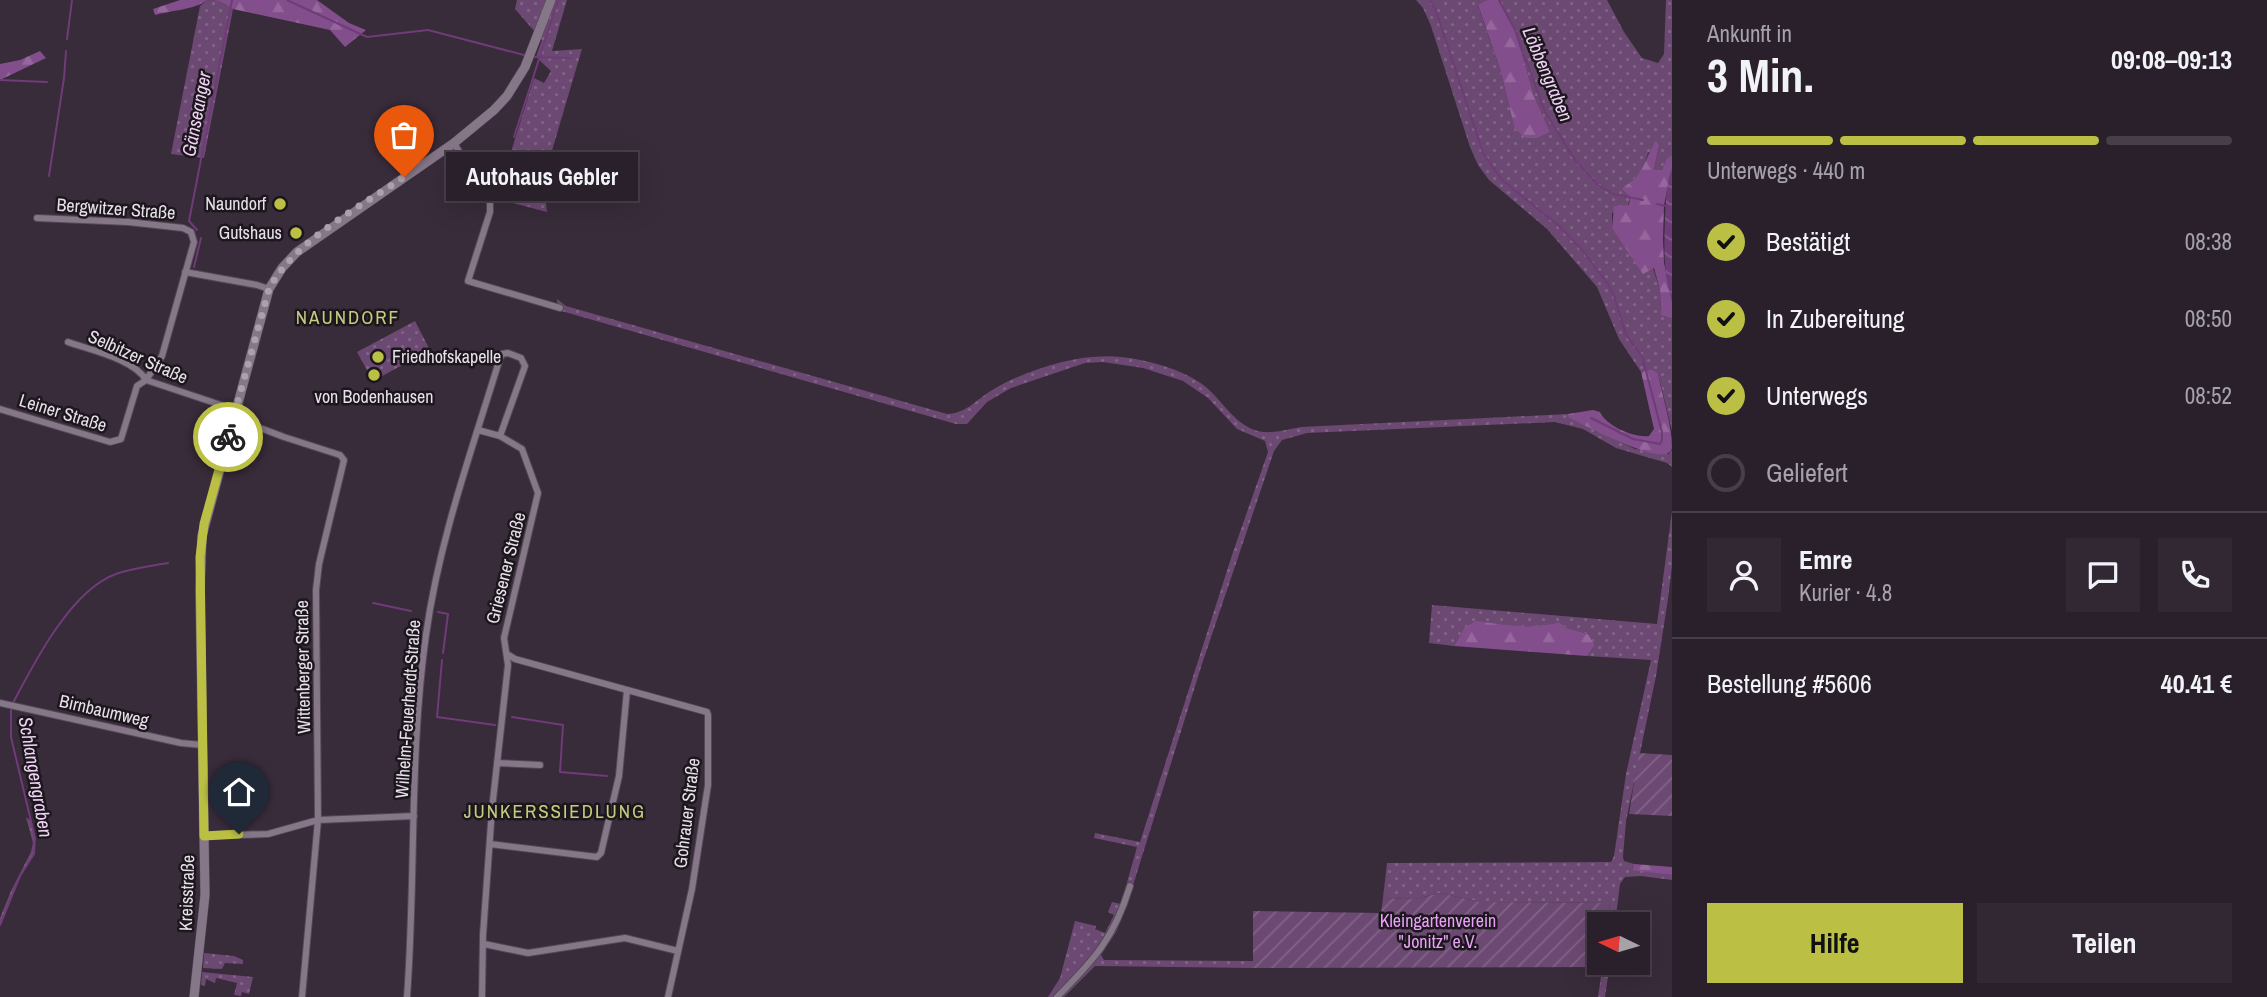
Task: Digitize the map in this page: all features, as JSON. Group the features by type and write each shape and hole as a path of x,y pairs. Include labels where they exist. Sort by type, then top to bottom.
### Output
{"main road":[{"name":"Kreisstraße","path":"194,997 204,914 201,547 204,524 269,289 279,271 297,252 454,143 494,110 512,89 531,55 551,0"}],"street":[{"path":"454,143 489,203 490,212 468,281 560,308"},
{"name":"Bergwitzer Straße","path":"37,218 128,222 183,228 194,235 185,272"},
{"path":"146,380 162,356 185,272 269,289"},
{"name":"Selbitzer Straße","path":"68,342 121,361 142,372 146,380 224,406 234,415"},
{"name":"Wilhelm-Feuerherdt-Straße","path":"407,997 419,707 429,617 447,531 500,358 502,354 508,353 522,358 525,366 500,436"},
{"name":"Leiner Straße","path":"0,409 117,442 124,434 137,386 146,380"},
{"name":"Wittenberger Straße","path":"234,415 284,437 340,455 344,460 319,564 316,590 318,820 302,997"},
{"path":"478,430 500,436"},
{"name":"Griesener Straße","path":"482,997 490,844 507,654 504,638 538,493 522,449 500,436"},
{"name":"Gohrauer Straße","path":"507,654 515,659 707,712 708,785 692,889 668,997"},
{"path":"490,844 597,857 601,853 619,776 626,690"},
{"name":"Birnbaumweg","path":"0,703 202,746"},
{"path":"497,763 540,765"},
{"path":"204,836 272,833 318,820 414,816"},
{"path":"1057,997 1105,944 1122,912 1130,886"},
{"path":"484,944 528,953 625,938 678,951"}],"green space":[{"path":"180,0 207,0 190,8 155,15 153,9"},
{"path":"207,0 219,1 233,9 204,158 171,154 200,6"},
{"path":"207,0 317,0 349,23 366,30 345,47 330,30 233,9 219,1"},
{"path":"517,0 567,0 552,51 582,49 543,181 547,212 509,202 522,160 510,155 534,78 544,83 551,71 536,57 542,40 515,9"},
{"path":"1416,0 1487,0 1478,6 1500,69 1510,109 1526,138 1538,138 1550,132 1535,98 1515,31 1498,0 1607,0 1642,58 1658,63 1664,54 1666,0 1672,0 1672,155 1666,159 1662,170 1654,171 1659,146 1648,153 1639,174 1621,189 1630,197 1628,206 1612,213 1612,228 1625,244 1653,268 1660,290 1661,315 1672,319 1672,431 1658,373 1652,369 1641,372 1619,339 1597,287 1547,229 1489,180 1478,165 1431,26"},
{"path":"1487,0 1498,0 1515,31 1535,98 1550,132 1538,138 1526,138 1515,129 1500,69 1478,5"},
{"path":"40,51 46,58 0,80 0,64 20,60"},
{"path":"1656,141 1659,146 1654,170 1662,170 1666,159 1672,155 1664,205 1663,239 1672,319 1661,315 1660,290 1654,268 1643,274 1612,228 1614,206 1629,205 1630,197 1621,189 1639,173"},
{"path":"557,299 566,306 947,414 965,409 1003,384 1053,364 1088,357 1121,357 1163,366 1193,378 1210,390 1237,419 1254,430 1264,432 1301,427 1568,414 1570,418 1635,449 1669,454 1672,450 1672,467 1667,463 1616,448 1583,429 1555,422 1307,433 1282,440 1274,451 1202,664 1125,911 1116,932 1101,955 1104,960 1253,961 1253,968 1095,966 1064,997 1048,997 1060,978 1075,921 1096,926 1095,929 1105,933 1114,915 1108,912 1112,902 1121,904 1137,847 1094,838 1095,833 1140,842 1268,452 1265,441 1237,429 1208,398 1183,381 1143,368 1103,362 1085,363 1011,388 987,402 967,424 956,424 558,310"},
{"path":"415,321 430,350 373,381 357,352"},
{"path":"1652,369 1658,373 1670,429 1672,448 1667,454 1656,454 1625,444 1569,418 1568,414 1593,410 1600,412 1608,422 1621,430 1649,436 1654,429 1641,372"},
{"path":"1672,511 1672,566 1668,599 1656,676 1626,821 1623,857 1624,861 1634,864 1632,869 1672,875 1672,880 1625,877 1620,884 1616,912 1609,912 1610,903 1481,902 1440,893 1415,899 1383,898 1387,863 1611,862 1626,774 1651,660 1587,656 1595,645 1588,634 1567,628 1559,622 1544,626 1464,628 1454,646 1429,643 1432,605 1657,624"},
{"path":"1476,621 1528,626 1559,622 1567,628 1588,634 1595,645 1587,656 1454,646 1464,628"},
{"path":"1639,753 1672,755 1672,816 1629,814"},
{"path":"26,817 31,821 35,838 34,854 20,876 0,926 0,918 11,891 31,852 33,843"},
{"path":"1634,864 1672,867 1672,875 1632,870"},
{"name":"Kleingartenverein \"Jonitz\" e.V.","path":"1440,893 1481,902 1610,903 1609,912 1587,912 1587,967 1253,968 1253,911 1381,913 1383,898 1415,899"},
{"path":"204,953 234,956 243,960 243,964 225,963 222,969 203,968"},
{"path":"202,972 253,977 249,994 242,992 241,996 234,995 237,983 216,978 215,983 206,979 205,986 201,985"},
{"path":"1601,975 1608,975 1605,997 1598,997"}],"water":[{"path":"1672,168 1672,301 1664,249 1667,192"}],"waterway":[{"path":"67,39 72,0"},
{"name":"Gänseanger","path":"197,230 189,221 232,0"},
{"path":"287,0 367,37 428,30 524,55"},
{"path":"514,137 558,0"},
{"path":"1430,0 1483,153 1502,180 1559,226 1583,251 1608,284 1626,335 1642,356 1662,440 1660,444 1633,439 1591,418"},
{"name":"Löbbengraben","path":"1499,0 1515,30 1545,112 1575,160 1598,185 1613,194 1643,200"},
{"path":"49,176 66,51"},
{"path":"535,57 570,58"},
{"path":"0,80 47,82"},
{"name":"Löbbengraben","path":"1657,204 1666,206"},
{"name":"Gänseanger","path":"194,267 201,238"},
{"name":"Schlangengraben","path":"13,703 43,649 69,611 84,595 116,574 168,563"},
{"name":"Schlangengraben","path":"373,603 411,611"},
{"name":"Schlangengraben","path":"438,612 448,614 443,653"},
{"name":"Schlangengraben","path":"442,660 437,717 495,725"},
{"name":"Schlangengraben","path":"0,925 20,876 34,854 35,838 11,737 11,710"},
{"name":"Schlangengraben","path":"512,717 563,725 560,772 607,776"}],"way so far":[{"path":"228,437 269,289 279,271 297,252 404,177"}],"place":[{"name":"Autohaus Gebler","path":"404,177"},
{"name":"Naundorf","path":"280,204"},
{"name":"Gutshaus","path":"296,233"},
{"name":"Friedhofskapelle","path":"378,357"},
{"name":"von Bodenhausen","path":"374,375"}],"district":[{"name":"NAUNDORF","path":"348,317"},
{"name":"JUNKERSSIEDLUNG","path":"555,811"}],"route":[{"path":"228,437 204,524 200,557 204,836 239,834"}]}
